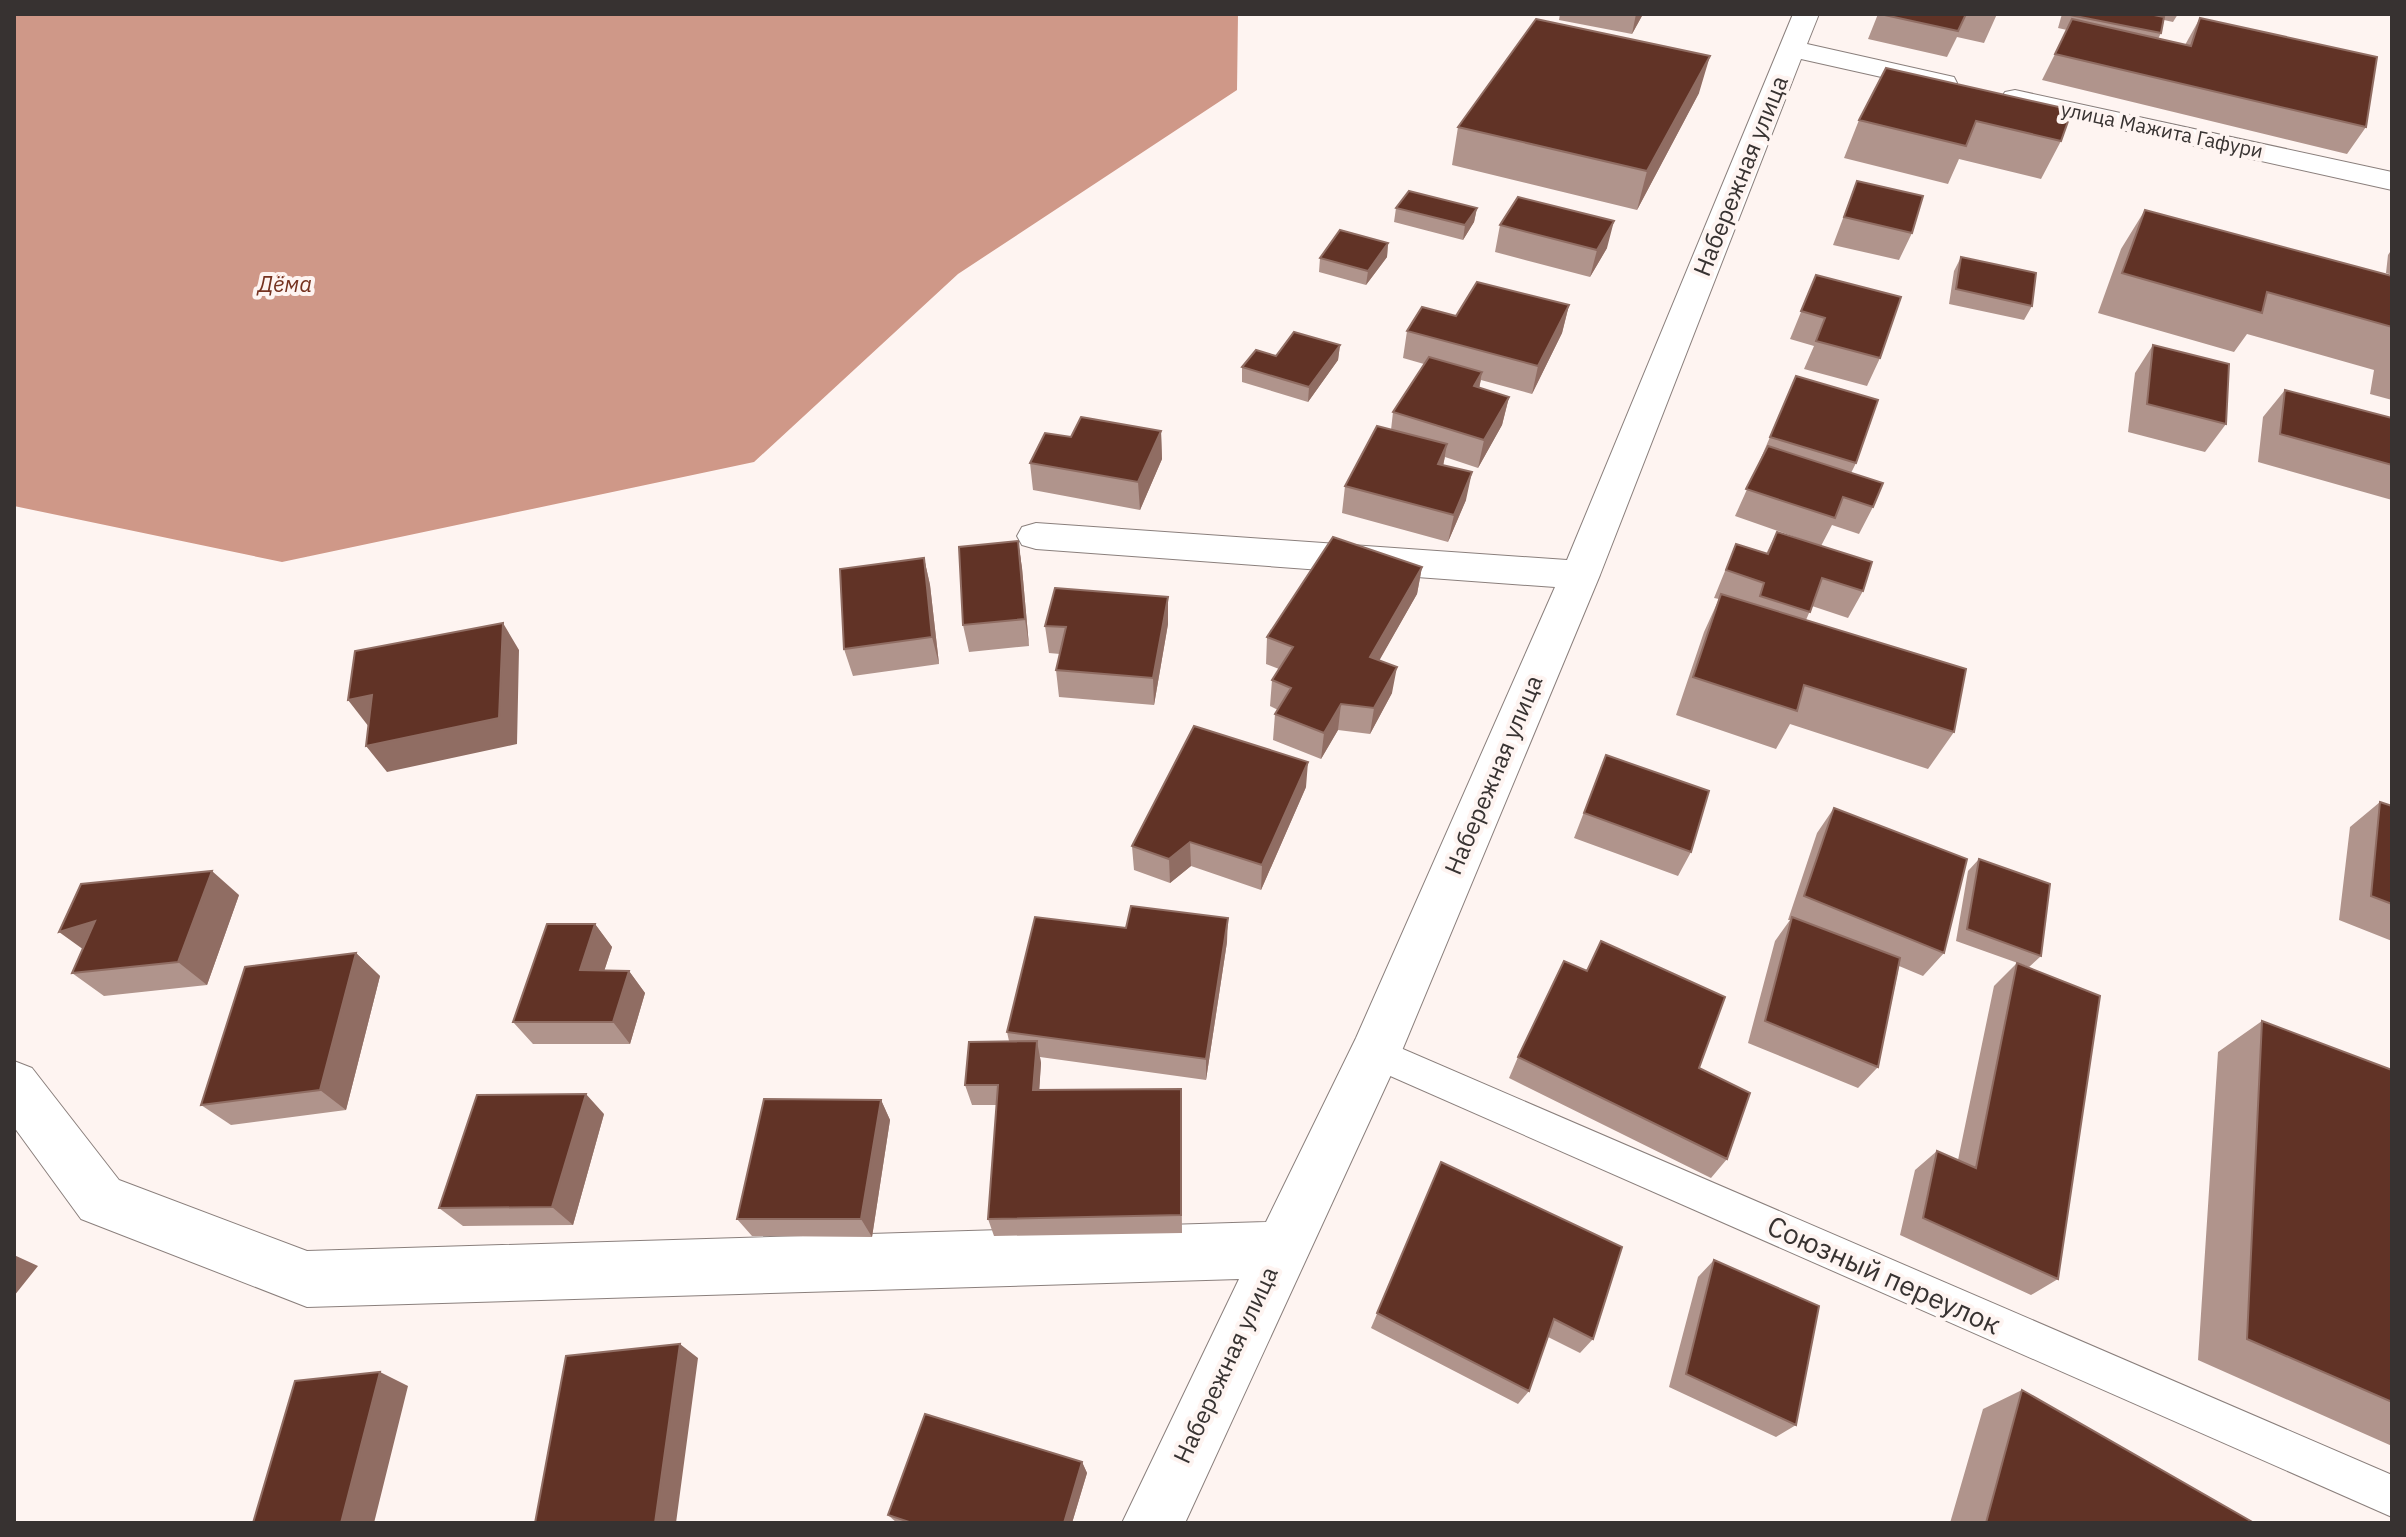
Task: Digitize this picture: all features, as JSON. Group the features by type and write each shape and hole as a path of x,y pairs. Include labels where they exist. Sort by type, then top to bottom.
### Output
{"street":[{"name":"улица Мажита Гафури","path":"1799,32 1984,92 2392,181"},
{"name":"Набережная улица","path":"1153,1523 1375,1053 1580,575 1799,32"},
{"path":"1036,536 1580,575"},
{"path":"14,1085 100,1200 307,1279 1280,1250"}],"lane":[{"name":"Союзный переулок","path":"1375,1053 2392,1496"}],"water":[{"name":"Дёма","path":"14,14 1238,14 1237,90 958,274 754,462 282,562 14,506"}],"building":[{"path":"1880,14 1966,14 1958,31"},
{"path":"2065,14 2149,14 2164,17 2161,33"},
{"path":"2200,18 2377,57 2366,127 2055,54 2072,19 2191,46"},
{"path":"1536,19 1710,56 1647,171 1458,127"},
{"path":"1886,68 2072,110 2061,141 1976,121 1966,146 1859,120"},
{"path":"1857,181 1923,196 1912,233 1844,217"},
{"path":"1409,191 1477,208 1465,225 1396,208"},
{"path":"1518,197 1614,221 1597,250 1500,225"},
{"path":"2145,210 2392,276 2392,327 2267,292 2262,313 2122,273"},
{"path":"1340,230 1388,243 1368,271 1320,258"},
{"path":"1961,257 2036,273 2032,306 1956,289"},
{"path":"1816,275 1901,297 1880,358 1816,341 1825,318 1801,311"},
{"path":"1477,282 1569,305 1538,366 1407,331 1422,307 1456,316"},
{"path":"1294,332 1340,345 1309,387 1242,367 1256,350 1276,356"},
{"path":"2153,345 2229,364 2226,424 2147,404"},
{"path":"1429,357 1482,372 1474,386 1509,397 1484,440 1393,412"},
{"path":"1796,376 1878,400 1856,463 1770,437"},
{"path":"2285,390 2392,418 2392,465 2280,434"},
{"path":"1081,417 1161,431 1138,482 1030,463 1045,433 1071,437"},
{"path":"1377,426 1447,444 1438,464 1472,472 1454,515 1345,486"},
{"path":"1768,446 1883,483 1873,507 1843,497 1835,518 1746,489"},
{"path":"1777,532 1872,562 1863,591 1822,578 1810,612 1760,596 1764,583 1726,570 1736,544 1768,554"},
{"path":"1333,537 1422,567 1370,657 1397,667 1374,708 1341,704 1324,733 1275,714 1291,688 1272,680 1293,647 1267,637"},
{"path":"1018,541 1025,619 963,625 959,547"},
{"path":"924,558 932,637 844,649 840,569"},
{"path":"1055,588 1168,597 1153,678 1056,670 1066,627 1045,626"},
{"path":"1721,594 1966,669 1954,732 1804,685 1797,711 1693,677"},
{"path":"503,623 499,718 366,746 372,695 348,700 355,651"},
{"path":"1194,726 1308,762 1262,865 1190,842 1169,859 1132,846"},
{"path":"1606,755 1709,791 1691,852 1584,813"},
{"path":"2380,802 2392,806 2392,904 2371,896"},
{"path":"1834,808 1967,859 1944,953 1804,896"},
{"path":"1979,859 2050,884 2041,956 1967,929"},
{"path":"212,871 178,962 72,973 95,921 59,932 81,884"},
{"path":"1131,906 1228,918 1206,1059 1007,1032 1035,917 1126,928"},
{"path":"1792,917 1900,958 1878,1067 1765,1021"},
{"path":"547,924 595,924 580,970 629,971 613,1022 513,1022"},
{"path":"1601,941 1725,997 1699,1068 1750,1093 1727,1159 1518,1057 1564,961 1587,971"},
{"path":"356,953 320,1090 201,1105 245,967"},
{"path":"2017,963 2100,996 2058,1279 1923,1218 1937,1151 1976,1168"},
{"path":"2262,1021 2392,1070 2392,1402 2247,1339"},
{"path":"1037,1041 1033,1090 1181,1089 1181,1215 988,1219 998,1085 965,1085 969,1042"},
{"path":"586,1094 552,1207 439,1208 477,1095"},
{"path":"764,1099 881,1100 861,1219 737,1219"},
{"path":"1441,1162 1622,1247 1593,1339 1554,1319 1529,1391 1377,1313"},
{"path":"1714,1260 1819,1306 1796,1425 1686,1374"},
{"path":"680,1344 655,1523 535,1523 566,1356"},
{"path":"380,1372 341,1523 253,1523 295,1381"},
{"path":"2022,1390 2254,1523 1986,1523"},
{"path":"925,1414 1082,1462 1064,1523 912,1523 888,1515"}]}
